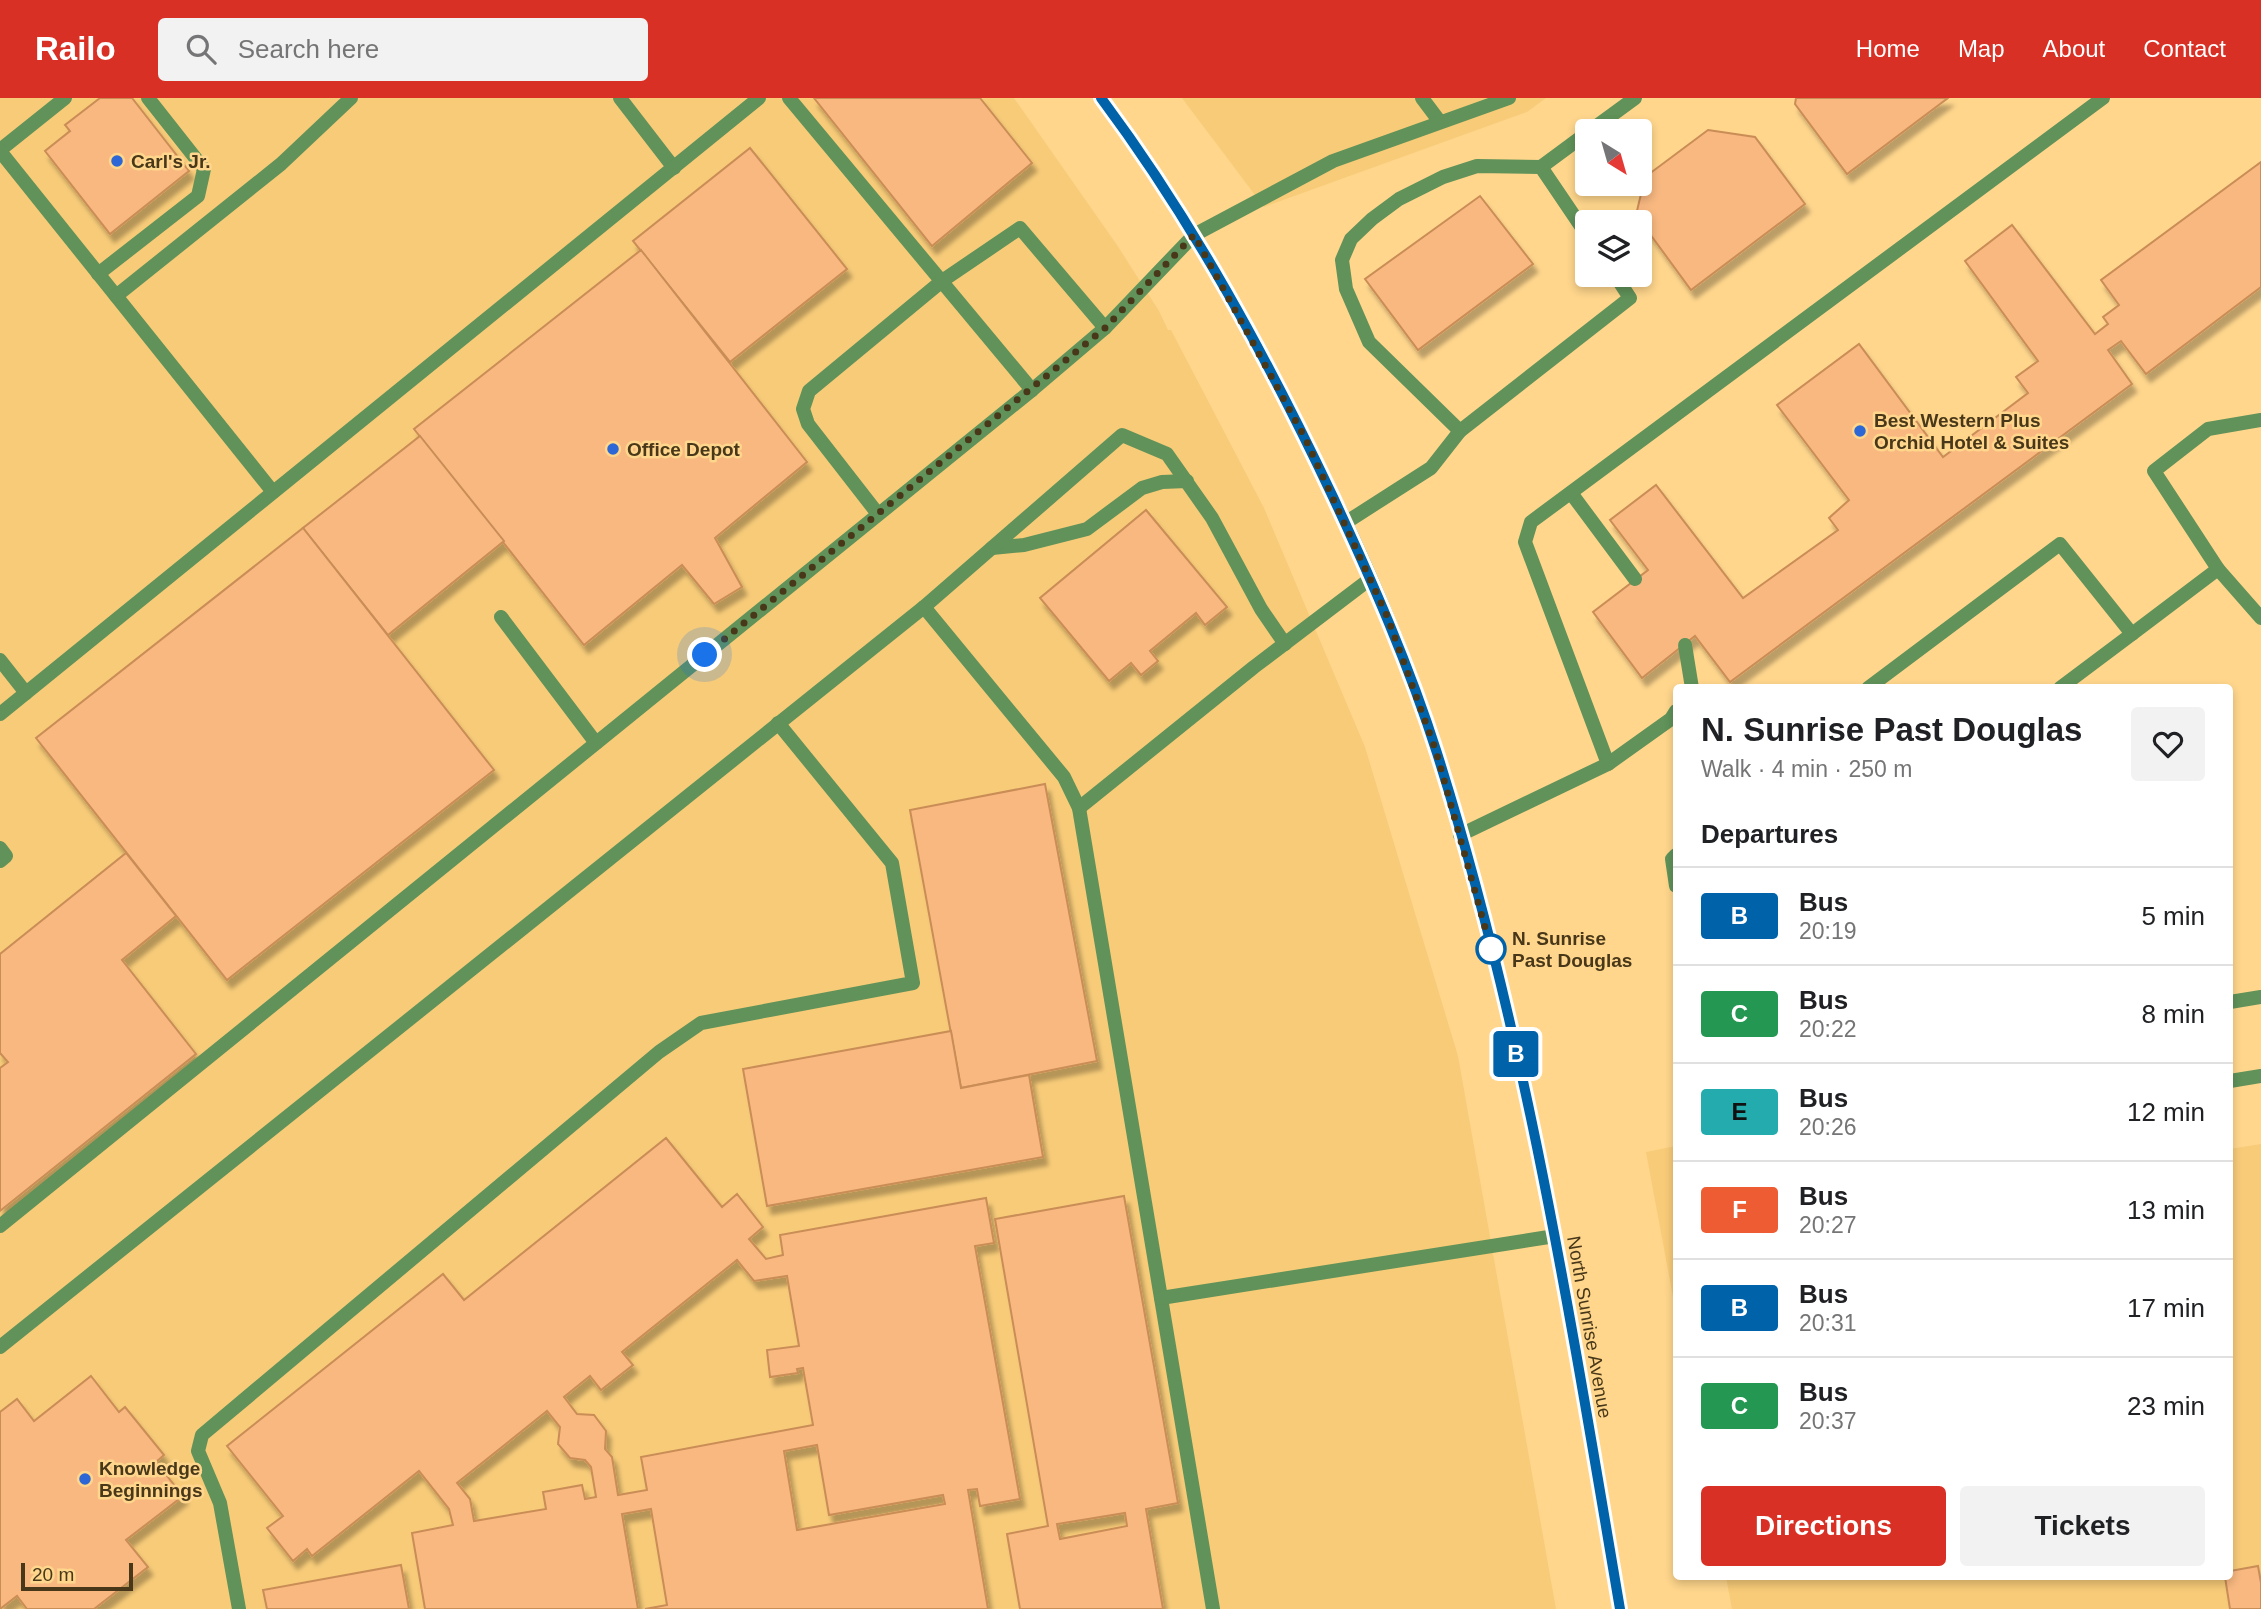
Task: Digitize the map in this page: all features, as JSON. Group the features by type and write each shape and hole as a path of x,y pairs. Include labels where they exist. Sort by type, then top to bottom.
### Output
{"main road":[{"name":"North Sunrise Avenue","path":"1101,98 1194,235 1305,438 1387,616 1436,751 1531,1113 1620,1609"}],"lane":[{"path":"65,98 0,150 273,492"},
{"path":"98,274 198,196 204,169 148,98"},
{"path":"116,296 281,164 351,98"},
{"path":"620,98 674,168"},
{"path":"0,714 759,98"},
{"path":"789,98 1032,390"},
{"path":"1422,98 1440,122"},
{"path":"0,1226 1032,390 1105,328 1194,235 1333,161 1509,98"},
{"path":"1607,119 1635,98"},
{"path":"1608,764 1525,542 1531,522 2103,98"},
{"path":"1460,431 1368,342 1346,289 1342,260 1351,239 1399,199 1443,177 1477,166 1541,167 1575,142"},
{"path":"1541,167 1575,217"},
{"path":"878,514 808,424 803,409 809,391 942,281 1020,228 1105,328"},
{"path":"1345,523 1431,468 1460,431 1630,298 1623,287"},
{"path":"2261,420 2208,429 2154,471 2218,569 2261,618"},
{"path":"0,1347 924,607 1122,435 1167,454 1212,518 1261,609 1285,643"},
{"path":"992,548 1024,545 1087,529 1142,488 1162,482 1186,481"},
{"path":"1571,492 1635,579"},
{"path":"1873,684 2060,544 2132,634"},
{"path":"2065,684 2218,569"},
{"path":"1079,808 1285,643 1370,579"},
{"path":"924,607 1064,777 1079,808 1213,1609"},
{"path":"501,617 596,743"},
{"path":"1685,645 1691,684"},
{"path":"0,660 26,693"},
{"path":"1460,835 1608,764 1673,719"},
{"path":"239,1609 220,1503 198,1451 202,1435 660,1052 701,1023 913,983 892,863 778,723"},
{"path":"0,848 6,856 0,861"},
{"path":"2233,1002 2261,997"},
{"path":"2233,1081 2261,1076"},
{"path":"1161,1298 1555,1236"}],"shaded area":[{"path":"0,98 1014,98 1117,245 1168,330 1171,330 1264,508 1365,747 1458,1056 1556,1609 0,1609"},
{"path":"1182,98 1546,98 1527,112 1264,207"},
{"path":"2261,1144 2261,1609 1732,1609 1727,1580 2233,1580 2233,1149"},
{"path":"1673,1147 1673,1297 1646,1152"}],"building":[{"name":"Carl's Jr.","path":"100,98 132,98 189,171 110,234 45,151 70,131 65,125"},
{"path":"814,98 980,98 1032,163 932,246"},
{"path":"1796,98 1948,98 1847,174 1795,104"},
{"path":"1708,130 1755,137 1805,204 1691,290 1652,237 1652,210 1637,210 1640,196 1652,196 1652,172"},
{"path":"750,148 847,269 730,362 633,241"},
{"name":"Best Western Plus Orchid Hotel & Suites","path":"2261,162 2261,287 2146,374 2121,341 2108,350 2132,384 1730,682 1695,636 1642,678 1593,612 1648,570 1610,520 1656,485 1743,598 1838,530 1829,518 1849,500 1777,405 1859,344 1943,457 2028,393 2016,377 2038,361 1965,261 2012,225 2095,334 2108,324 2103,317 2119,305 2101,280"},
{"path":"1480,196 1533,264 1418,350 1365,279"},
{"name":"Office Depot","path":"641,250 807,462 715,538 742,587 714,604 682,565 584,645 414,429"},
{"path":"420,436 504,541 388,635 303,528"},
{"path":"1146,510 1227,607 1205,625 1196,613 1150,651 1158,661 1141,675 1131,663 1109,681 1040,598"},
{"path":"303,528 494,770 227,980 36,738"},
{"path":"1045,784 1097,1061 961,1088 910,810"},
{"path":"126,853 176,916 122,960 196,1054 0,1211 0,1068 8,1062 0,1053 0,954"},
{"path":"951,1031 961,1088 1029,1075 1043,1157 767,1206 743,1069"},
{"path":"666,1138 722,1207 737,1194 763,1227 749,1239 766,1259 783,1255 780,1235 986,1198 994,1243 975,1246 1020,1499 980,1506 977,1489 968,1490 988,1609 645,1609 667,1605 651,1509 622,1514 638,1609 425,1609 412,1533 453,1525 449,1509 419,1471 312,1556 307,1549 293,1561 267,1528 283,1516 227,1446 443,1274 464,1300","holes":["737,1260 754,1281 787,1276 799,1346 767,1350 770,1377 798,1373 797,1369 803,1368 813,1425 641,1457 647,1490 618,1495 612,1457 605,1449 606,1431 594,1415 577,1414 564,1397 590,1376 601,1390 633,1365 622,1352","547,1411 560,1427 558,1444 570,1458 585,1460 591,1467 596,1497 585,1499 582,1485 543,1492 546,1509 474,1521 470,1499 457,1483","817,1445 829,1515 943,1495 945,1504 797,1530 784,1451"]},
{"path":"1124,1196 1178,1503 1146,1509 1163,1609 1020,1609 1007,1534 1048,1526 995,1219","holes":["1125,1513 1127,1526 1060,1539 1057,1524"]},
{"name":"Knowledge Beginnings","path":"91,1376 119,1412 125,1407 164,1455 156,1462 183,1496 126,1540 148,1567 94,1609 27,1609 17,1596 0,1609 0,1412 17,1399 34,1421"},
{"path":"401,1565 409,1609 267,1609 263,1590"},
{"path":"2258,1566 2261,1609 2230,1609 2225,1580 2233,1580 2233,1570"}],"bus line":[{"name":"B","path":"1101,98 1194,235 1305,438 1387,616 1436,751 1472,876 1531,1113 1563,1279 1620,1609"}],"place":[{"name":"Carl's Jr.","path":"117,161"},
{"name":"Best Western Plus Orchid Hotel & Suites","path":"1860,431"},
{"name":"Office Depot","path":"613,449"},
{"name":"N. Sunrise Past Douglas","path":"1491,949"},
{"name":"Knowledge Beginnings","path":"85,1479"}],"route":[{"path":"705,655 1105,328 1194,235 1305,438 1387,616 1436,751 1491,949"}]}
